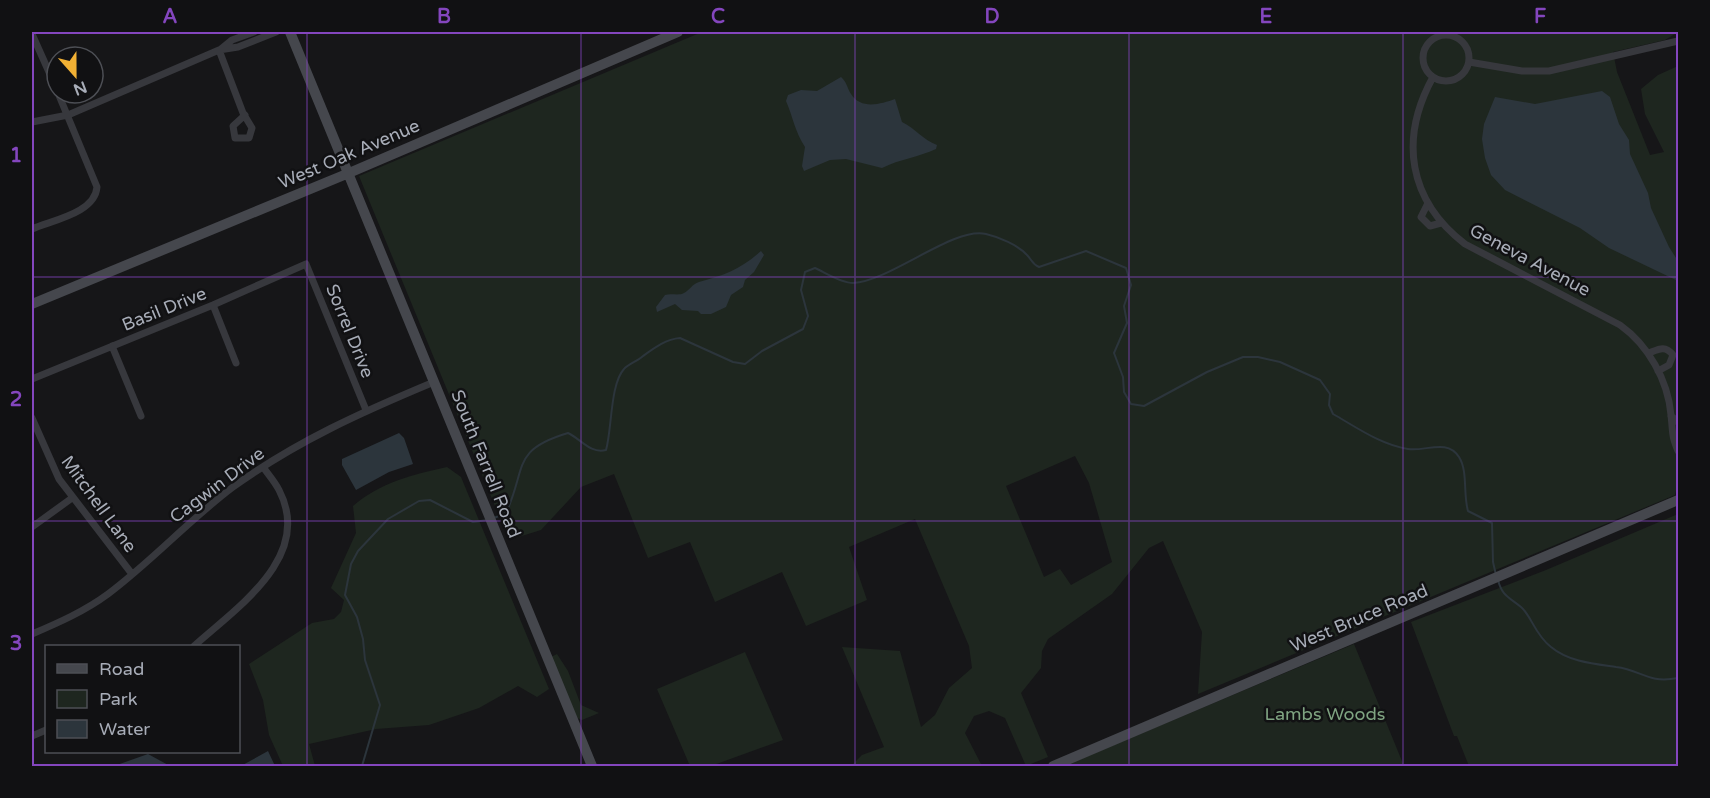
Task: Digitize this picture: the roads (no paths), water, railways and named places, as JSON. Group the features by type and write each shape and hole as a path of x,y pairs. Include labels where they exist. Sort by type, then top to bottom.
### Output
{"street":[{"path":"32,122 68,116 219,50 232,40 254,32"},
{"path":"219,50 238,47 276,32"},
{"name":"South Farrell Road","path":"290,32 592,766"},
{"name":"West Oak Avenue","path":"32,304 349,173 678,32"},
{"path":"32,34 45,62"},
{"path":"1433,34 1449,35 1462,42 1469,54 1469,62 1456,79 1440,80 1433,77 1424,64 1423,57 1433,34"},
{"path":"1469,62 1522,71 1550,71 1678,41"},
{"path":"219,50 245,116"},
{"name":"Geneva Avenue","path":"1433,77 1423,96 1412,138 1413,159 1418,183 1441,223 1465,244 1620,325 1634,335 1649,353 1658,370 1671,416 1670,432 1678,451"},
{"path":"32,229 88,206 96,198 97,187 64,105"},
{"path":"1428,203 1421,217 1430,226 1441,223"},
{"name":"Basil Drive","path":"32,379 213,305 306,264"},
{"name":"Sorrel Drive","path":"306,264 366,410"},
{"path":"213,305 236,363"},
{"path":"112,346 141,416"},
{"path":"1649,353 1662,348 1669,349 1673,355 1669,365 1658,370"},
{"name":"Cagwin Drive","path":"32,634 82,610 108,594 206,508 263,467 319,432 435,382"},
{"path":"1671,416 1678,422"},
{"name":"Mitchell Lane","path":"32,418 49,462 72,498 132,574"},
{"path":"195,645 260,586 276,567 285,542 287,519 279,491 263,467"},
{"path":"32,527 72,498"},
{"name":"West Bruce Road","path":"1053,766 1497,579 1678,500"}],"water":[{"path":"841,77 851,94 860,102 878,104 895,99 902,122 937,145 936,149 882,168 846,159 830,160 804,171 802,166 805,147 796,130 786,101 788,95 801,90 817,91"},
{"path":"1602,91 1610,97 1619,124 1629,140 1630,154 1648,193 1651,208 1678,261 1678,281 1609,248 1580,228 1505,190 1491,175 1482,139 1484,124 1495,97 1535,104"},
{"path":"761,251 764,255 754,272 745,280 743,287 731,295 726,307 711,314 701,314 698,311 682,310 675,304 657,312 656,307 665,295 684,293 697,283 739,267"},
{"path":"399,433 404,438 413,464 389,472 356,490 342,465 342,459"},
{"path":"268,751 275,766 241,766"},
{"path":"148,754 170,766 114,766"}],"waterway":[{"path":"494,518 506,513 523,462 537,446 568,433 590,448 606,450 619,376 626,367 660,344 680,338 733,362 745,364 762,351 803,329 808,316 801,290 805,272 815,268 848,283 868,280 957,238 986,234 1019,248 1039,267 1086,251 1126,268 1131,285 1124,306 1127,323 1114,353 1123,377 1124,392 1131,404 1144,406 1207,372 1243,357 1258,357 1280,362 1320,380 1330,394 1329,405 1333,414 1378,440 1408,449 1442,447 1454,451 1464,469 1468,511 1492,523 1493,562 1496,575"},
{"path":"362,766 380,705 365,660 363,639 357,617 345,595 351,564 358,551 388,519 419,501 430,500 473,522 488,520"},
{"path":"1498,580 1504,593 1525,611 1541,637 1558,652 1582,661 1625,669 1652,678 1678,678"}],"park label":[{"name":"Lambs Woods","path":"1325,714"}]}
